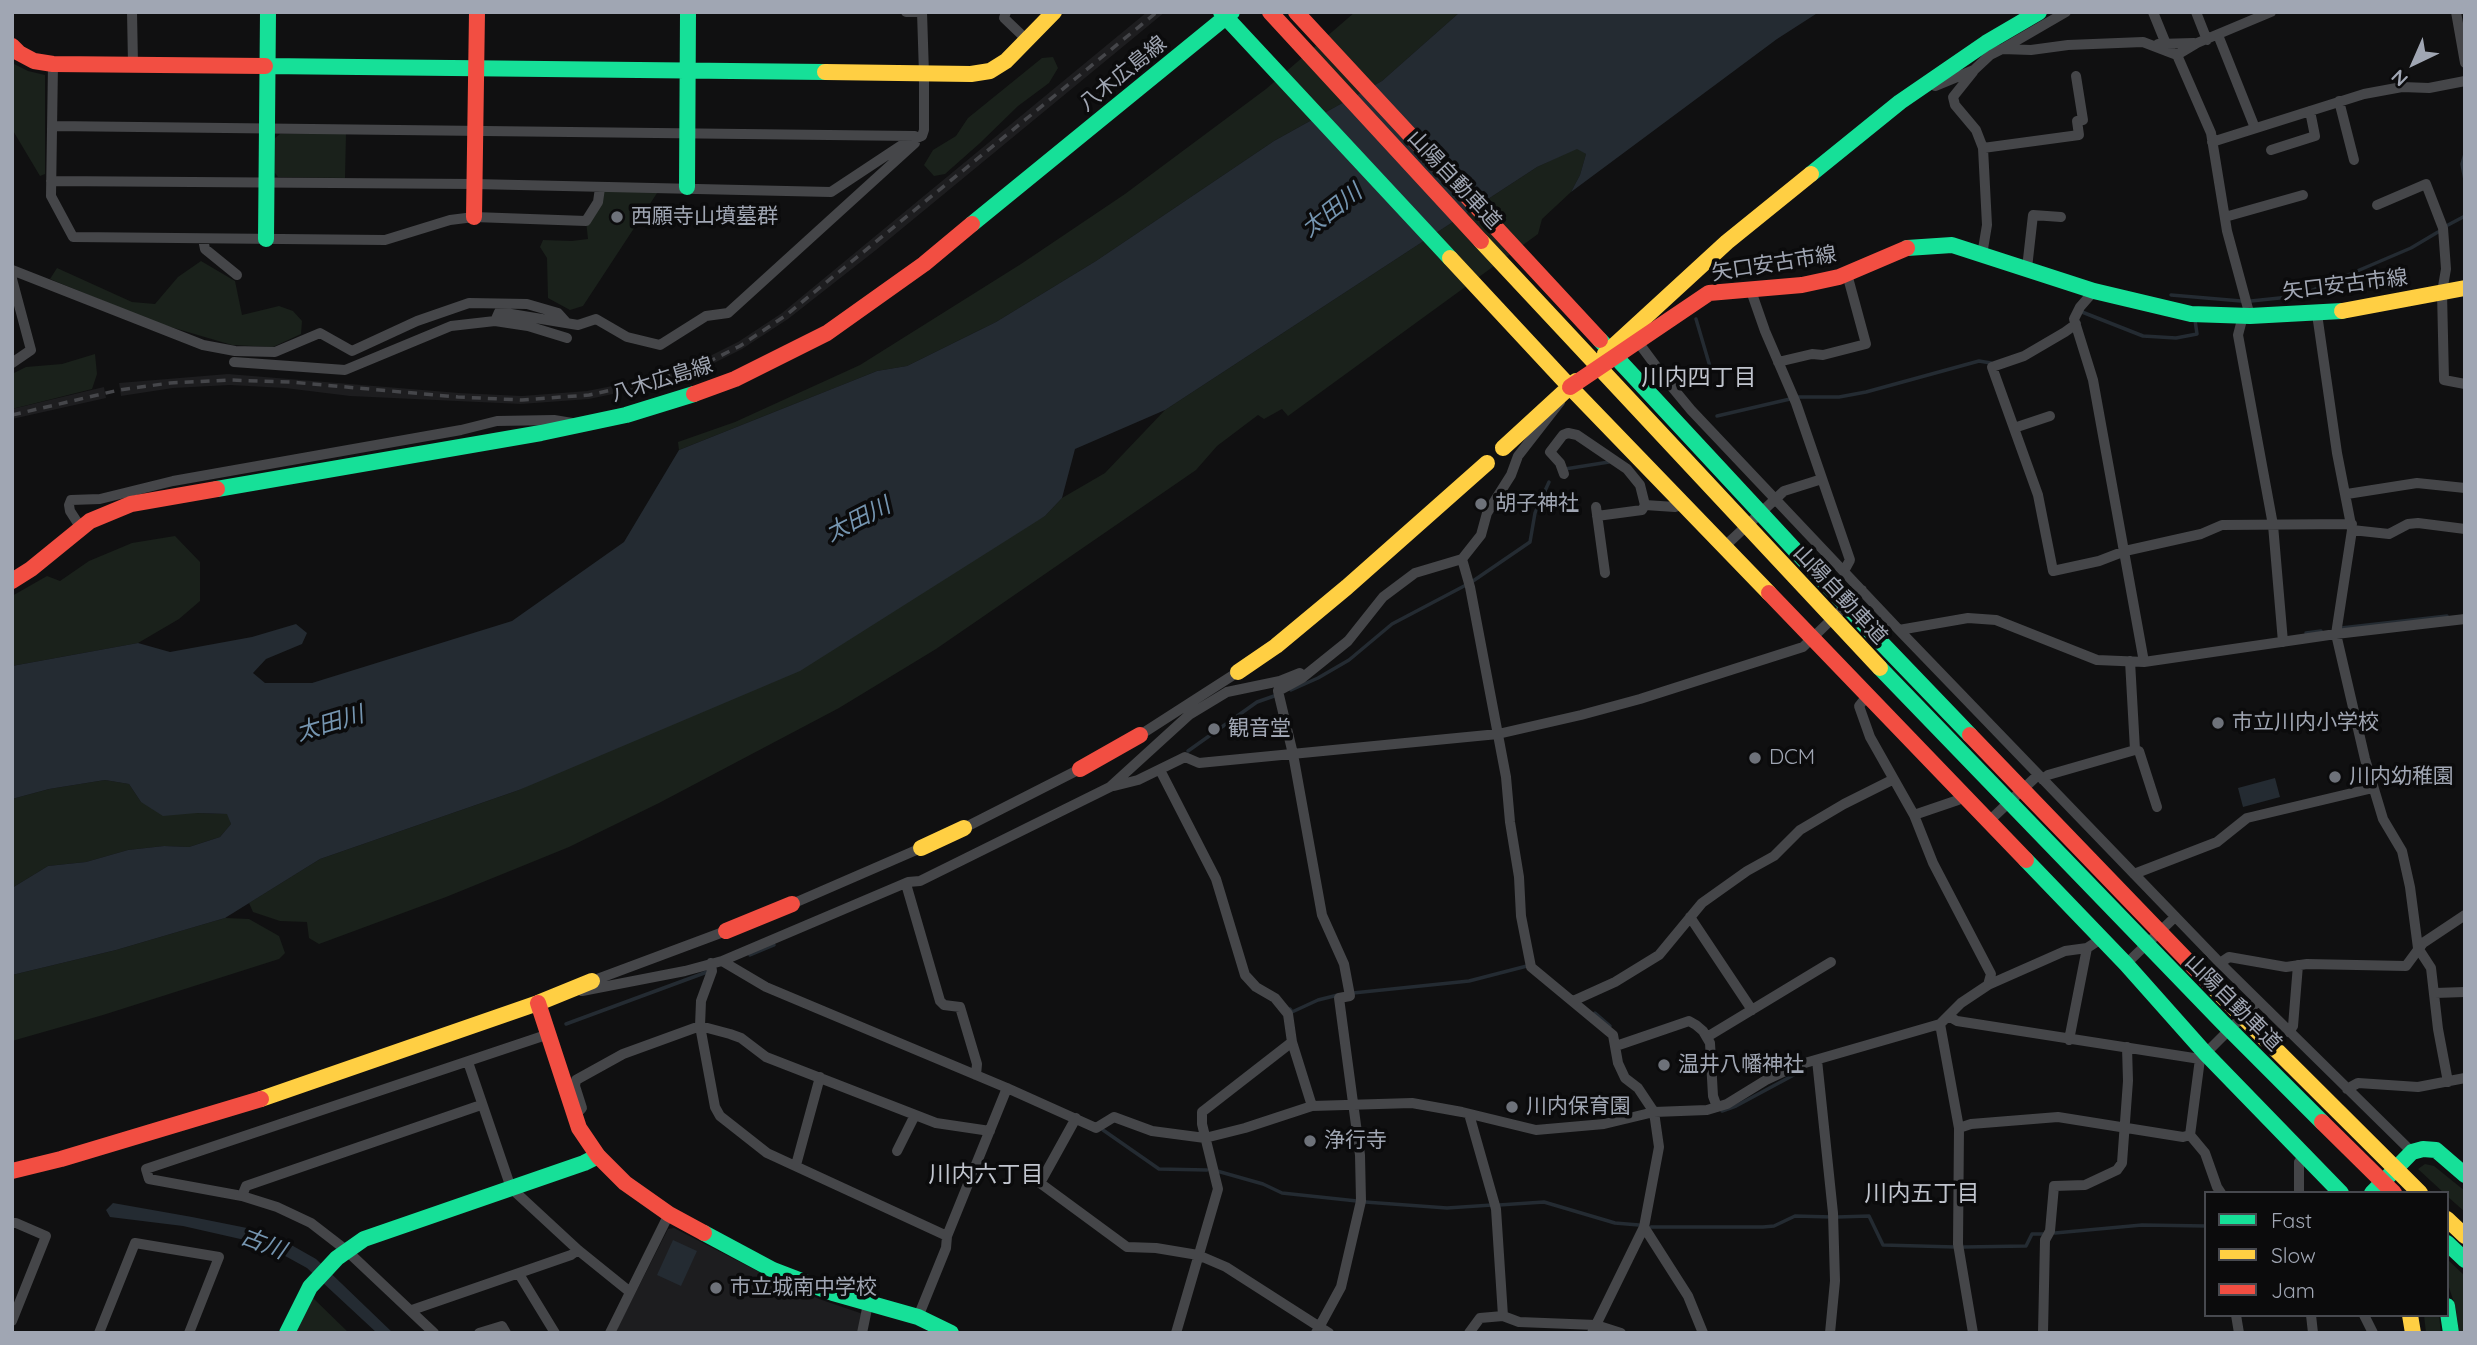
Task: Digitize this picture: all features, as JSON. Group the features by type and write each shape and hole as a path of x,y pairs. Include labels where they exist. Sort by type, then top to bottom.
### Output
{"main road":[{"path":"266,239 268,12"},
{"path":"474,217 477,12"},
{"path":"687,187 688,12"},
{"path":"12,46 34,61 53,64 971,74 990,71 1006,61 1054,12"},
{"name":"山陽自動車道","path":"1270,12 1868,656 2222,1023 2330,1129 2383,1191"},
{"name":"山陽自動車道","path":"1296,12 1872,633 2196,970 2418,1191"},
{"path":"1503,448 1567,384 1727,242 1900,102 1986,43 2039,12"},
{"path":"1229,17 1567,384 2126,964 2203,1057 2339,1191"},
{"name":"八木広島線","path":"12,581 81,528 112,510 131,504 582,424 660,406 735,379 827,333 924,264 1229,17"},
{"name":"矢口安古市線","path":"1567,384 1638,342 1709,293 1802,285 1847,274 1900,249 1927,244 1952,245 2094,291 2191,314 2317,314 2354,310 2465,288"},
{"path":"1238,673 1276,646 1347,587 1487,463"},
{"path":"1080,769 1140,735"},
{"path":"921,848 964,828"},
{"path":"726,931 792,904"},
{"path":"12,1171 61,1159 276,1094 546,1000 592,981"},
{"path":"546,1000 549,1034 574,1117 598,1156 625,1183 669,1214 773,1270 868,1304 918,1317 951,1333"},
{"path":"2385,1191 2412,1152 2423,1149 2436,1150 2465,1175"},
{"path":"287,1333 310,1287 342,1254 364,1239 598,1156"},
{"path":"2449,1221 2465,1235"},
{"path":"2449,1245 2465,1260"}],"street":[{"path":"132,12 133,64"},
{"path":"495,321 499,312 578,325 596,319 626,337 660,345 706,316 727,313 922,136 922,12 906,12"},
{"path":"1006,12 1004,18 1027,40"},
{"path":"1982,255 1987,225 1983,148 1976,130 1955,105 1953,97 1990,55 2066,12"},
{"path":"2153,12 2166,44"},
{"path":"2196,12 2207,39 2255,128"},
{"path":"2456,12 2465,63"},
{"path":"2177,55 2267,13"},
{"path":"2002,49 2166,44 2207,39"},
{"path":"2143,43 2177,55 2211,133 2225,218 2247,316 2238,335 2273,525 2283,642"},
{"path":"53,64 51,196 74,237 385,240 450,220 474,217 586,221 598,202 600,188"},
{"path":"1931,81 1935,86 1975,70"},
{"path":"1983,148 2079,135 2077,121 2083,120 2076,76"},
{"path":"2212,142 2339,102 2402,87 2429,88 2465,80"},
{"path":"2339,102 2354,160"},
{"path":"2271,150 2315,136 2310,111"},
{"path":"53,126 922,136"},
{"path":"878,135 886,145 882,158"},
{"path":"51,181 687,187 831,192 882,158 922,136"},
{"path":"2377,205 2426,184 2443,228 2446,269 2442,292 2444,380 2465,384"},
{"path":"2225,218 2303,195"},
{"path":"2027,268 2033,215 2061,217"},
{"path":"203,239 205,249 237,275"},
{"path":"12,270 203,345 234,351 275,352 320,332 352,351 417,321 469,303 527,304 558,313 567,323"},
{"path":"1778,362 1812,354 1823,355 1866,344 1847,274"},
{"path":"12,279 31,350 12,363"},
{"path":"1750,288 1797,403 1850,560 1844,571"},
{"path":"2094,291 2080,307 2074,320 2093,380 2144,662"},
{"path":"2317,314 2337,453 2352,527 2336,634 2365,759 2383,819 2402,851 2418,948 2431,968 2448,1082"},
{"path":"234,362 345,370 451,326 495,321 528,326 567,338"},
{"path":"2076,324 2024,356 1992,367 2038,495 2053,571 2201,534 2222,525 2352,527 2389,534 2408,524 2418,523 2465,529"},
{"path":"1638,342 1675,391 1899,630 2220,963 2412,1152"},
{"path":"1076,1118 1040,1183 1128,1247 1156,1248 1198,1255 1226,1267 1322,1331 1341,1287 1361,1201 1355,1105 1339,998 1350,996 1344,964 1322,915 1293,754 1278,691 1319,666 1348,642 1383,597 1415,573 1462,559 1481,534 1487,513 1511,475 1518,456 1552,415 1567,384"},
{"path":"2014,428 2050,416"},
{"path":"81,528 70,511 71,500 100,499 173,481 461,430 497,421 554,420 582,424"},
{"path":"1564,474 1560,463 1550,452 1563,435 1568,433 1577,435 1627,469 1640,485 1645,505 1642,510 1597,512 1596,545 1602,570"},
{"path":"1487,463 1503,448"},
{"path":"1725,546 1784,491 1822,479"},
{"path":"2347,494 2417,483 2465,488"},
{"path":"1645,505 1675,507 1685,504"},
{"path":"1462,559 1470,587 1498,734 1519,877 1521,916 1531,967 1614,1035 1618,1063 1625,1078 1638,1088 1654,1112 1659,1147 1644,1227 1594,1329"},
{"path":"546,1000 716,962 906,884 920,881 1110,787 1138,780 1185,757 1199,763 1498,734 1640,699 1803,647 1862,590"},
{"path":"1899,630 1968,618 1996,620 2097,660 2144,662 2336,634 2465,619"},
{"path":"2130,661 2135,750"},
{"path":"1110,787 1189,715 1227,692 1280,681 1319,666"},
{"path":"1140,735 1238,673"},
{"path":"1867,696 1859,706 1870,737 1914,815 1933,863 1991,974 1988,985"},
{"path":"1989,822 2041,777 2135,750 2139,751 2157,807"},
{"path":"964,828 1080,769"},
{"path":"1160,770 1216,879 1245,975 1255,987 1275,999 1289,1014 1292,1042 1312,1106"},
{"path":"1573,1000 1615,982 1659,955 1702,903 1747,871 1774,856 1800,830 1892,780"},
{"path":"2134,874 2217,842 2246,818 2374,788"},
{"path":"1914,815 1958,800 1963,795"},
{"path":"792,904 921,848"},
{"path":"906,884 940,1001 943,1006 960,1007 977,1064 976,1074"},
{"path":"2220,963 2229,957 2269,965 2406,966 2418,948 2465,915"},
{"path":"1690,917 1752,1010"},
{"path":"2126,964 2175,917"},
{"path":"592,981 726,931"},
{"path":"1945,1020 1961,1003 1988,985 2065,951 2087,948 2101,939"},
{"path":"2069,1040 2087,948"},
{"path":"716,962 701,1001 699,1026 715,1107 720,1116 767,1153 947,1236"},
{"path":"716,962 766,987 976,1074 1096,1128 1114,1116 1152,1131 1205,1138 1312,1106 1412,1103 1536,1130 1604,1124 1654,1112 1707,1110 1727,1104 1787,1070 1945,1020 2069,1040 2203,1057"},
{"path":"1707,1037 1830,962"},
{"path":"2289,1032 2292,1026 2298,965"},
{"path":"2435,993 2465,992"},
{"path":"2220,1191 2205,1153 2190,1135 2203,1057 2258,1001"},
{"path":"1945,1020 1959,1128 1958,1244 1973,1333"},
{"path":"1616,1046 1689,1021 1696,1024 1710,1043 1713,1096 1717,1107"},
{"path":"574,1117 582,1108 575,1086 576,1080 624,1054 699,1026 741,1038 766,1057 936,1124 990,1130"},
{"path":"434,1333 411,1310 342,1254 311,1223 277,1207 242,1196 149,1179 146,1170 549,1034"},
{"path":"1176,1333 1217,1189 1202,1124 1204,1110 1292,1042"},
{"path":"2043,1333 2045,1240 2050,1231 2054,1186 2085,1185 2117,1170 2122,1163 2127,1047"},
{"path":"1816,1060 1833,1213 1835,1282 1830,1333"},
{"path":"468,1062 511,1188 578,1250 630,1292"},
{"path":"796,1165 820,1077"},
{"path":"2347,1089 2358,1083 2418,1087 2465,1078"},
{"path":"918,1317 946,1248 947,1236 1007,1088"},
{"path":"242,1196 246,1186 481,1105"},
{"path":"1469,1114 1496,1209 1503,1315"},
{"path":"897,1151 915,1115"},
{"path":"1959,1128 1971,1124 2058,1117 2183,1137 2190,1135"},
{"path":"2299,1191 2299,1162 2305,1155"},
{"path":"610,1333 669,1214"},
{"path":"12,1223 46,1236 12,1321"},
{"path":"1644,1227 1688,1296 1703,1333"},
{"path":"99,1333 135,1243 219,1257 190,1333"},
{"path":"411,1310 519,1274 578,1250"},
{"path":"519,1274 555,1333"},
{"path":"862,1333 868,1304"},
{"path":"1469,1333 1480,1318 1503,1315 1519,1322 1621,1333"},
{"path":"2365,1317 2373,1333"},
{"path":"479,1333 502,1326 506,1333"}],"shaded area":[{"path":"1147,12 1165,12 788,319 742,349 708,366 646,387 589,399 521,404 350,396 230,385 173,388 121,396 119,383 228,374 522,396 587,391 643,380 704,359 738,342 782,313"},
{"path":"1355,12 1460,12 1382,81 1274,141 1096,261 996,322 907,366 877,371 679,450 678,442 735,422 860,365 1021,264 1125,194 1266,89"},
{"path":"1053,57 1058,68 1049,83 1018,106 945,174 934,176 924,165 933,150 956,136 968,118 1042,58"},
{"path":"12,63 45,75 45,174 40,176 12,129"},
{"path":"280,134 346,134 345,178 278,177 275,173 275,138"},
{"path":"1577,148 1586,154 1580,175 1571,192 1542,219 1538,234 1288,416 1282,409 1264,419 1258,415 1217,446 1196,470 936,649 839,708 569,847 446,897 319,944 309,938 307,922 280,921 253,912 249,903 320,859 519,790 1045,516 1062,498 1105,473 1165,410 1537,167"},
{"path":"661,187 583,306 570,310 548,298 547,258 540,247 543,240 588,239 586,221 600,188"},
{"path":"201,261 235,281 242,315 279,306 293,311 302,321 301,334 273,347 232,345 157,323 50,279 57,268 132,302 155,304 178,277"},
{"path":"95,354 97,374 92,389 12,409 12,374 26,367 62,364"},
{"path":"104,387 106,398 12,419 12,409"},
{"path":"175,536 200,562 200,601 179,619 138,643 12,666 12,596 47,576 60,581 89,561 132,543"},
{"path":"105,780 129,784 141,802 197,813 228,814 231,824 220,837 189,847 164,846 128,850 86,862 48,866 12,888 12,799 49,789"},
{"path":"225,918 249,919 279,936 285,953 279,959 12,1041 12,975 116,950"},
{"path":"2425,1164 2434,1166 2465,1191 2465,1212 2449,1198 2449,1191 2442,1191 2418,1169"},
{"name":"市立城南中学校","path":"674,1228 769,1277 819,1299 863,1314 859,1333 615,1333 668,1229"},
{"path":"2449,1261 2465,1276 2465,1333 2459,1333 2456,1309 2449,1287"},
{"path":"313,1298 349,1333 295,1333"},
{"path":"2424,1317 2439,1317 2441,1333 2426,1333"}],"water":[{"name":"太田川","path":"1460,12 1819,12 1777,39 1571,192 1580,175 1586,154 1577,149 1537,167 1165,410 1075,449 1062,498 1045,516 800,671 519,790 320,859 225,918 116,950 12,975 12,888 48,866 86,862 128,850 164,846 189,847 220,837 231,824 227,814 163,816 141,802 129,784 105,780 49,789 12,799 12,666 138,643 170,652 252,637 296,624 307,633 302,644 266,659 253,673 265,683 312,683 512,621 624,542 679,450 877,371 907,366 996,322 1096,261 1274,141 1382,81"},
{"path":"2275,778 2280,797 2243,807 2238,788"},
{"name":"古川","path":"113,1203 247,1228 279,1238 316,1259 393,1333 377,1333 307,1268 258,1243 183,1226 110,1217 106,1210"},
{"path":"673,1240 697,1251 681,1286 657,1275"}],"waterway":[{"path":"2465,154 2462,164 2465,180"},
{"path":"2448,225 2465,216"},
{"path":"2301,295 2411,248 2438,232"},
{"path":"2171,295 2241,301"},
{"path":"2251,301 2289,297"},
{"path":"2082,312 2143,336 2176,338 2197,334 2195,320"},
{"path":"1682,382 1711,370 1696,319"},
{"path":"1798,397 1839,397 1979,361 1991,363"},
{"path":"1717,416 1790,399"},
{"path":"1565,469 1609,462"},
{"path":"1473,581 1530,542 1535,513 1549,482"},
{"path":"1291,690 1349,660 1392,624 1466,585"},
{"path":"2341,628 2447,616"},
{"path":"2306,633 2321,631"},
{"path":"1188,751 1257,702 1277,695"},
{"path":"750,955 774,945"},
{"path":"1353,993 1469,981 1527,966"},
{"path":"566,1024 707,972"},
{"path":"1290,1009 1292,1012 1318,1000 1338,995"},
{"path":"1595,1013 1610,1026"},
{"path":"1722,1111 1803,1070"},
{"path":"1103,1130 1159,1169 1207,1170"},
{"path":"1217,1171 1263,1184 1282,1193 1357,1201"},
{"path":"1365,1202 1447,1208 1492,1205"},
{"path":"1499,1205 1544,1202 1615,1223 1639,1225"},
{"path":"1651,1227 1763,1227 1774,1226 1795,1216 1832,1217"},
{"path":"1837,1217 1869,1216 1883,1245 1955,1247"},
{"path":"2055,1233 2142,1225 2204,1226"},
{"path":"1964,1247 2026,1246 2032,1234 2046,1234"}],"railway":[{"path":"12,415 119,390 170,383 229,380 290,382 522,400 589,395 644,383 706,363 740,346 785,316 1157,12"}],"traffic: fast":[{"path":"266,239 268,12"},
{"path":"687,187 688,12"},
{"path":"1221,12 1450,258"},
{"path":"972,224 1232,12"},
{"path":"1811,174 1900,102 1986,43 2039,12"},
{"path":"265,66 825,72"},
{"path":"1907,248 1952,245 2094,291 2191,314 2250,316 2342,311"},
{"path":"1600,340 1970,735"},
{"path":"217,489 541,433 626,415 694,394"},
{"path":"1880,668 2322,1122"},
{"path":"2026,860 2126,964 2206,1054 2339,1191"},
{"path":"2374,1191 2412,1152 2423,1149 2436,1150 2465,1175"},
{"path":"287,1333 310,1287 337,1258 364,1239 598,1156"},
{"path":"704,1233 773,1270 833,1293 918,1317 951,1333"},
{"path":"2449,1245 2465,1260"},
{"path":"2449,1317 2451,1333"}],"traffic: slow":[{"path":"825,72 971,74 990,71 1006,61 1054,12"},
{"path":"1605,354 1727,242 1811,174"},
{"path":"1481,241 1880,668"},
{"path":"1450,258 1769,593"},
{"path":"2342,311 2465,288"},
{"path":"1503,448 1576,381"},
{"path":"1238,672 1276,646 1347,587 1487,463"},
{"path":"921,848 964,828"},
{"path":"261,1099 538,1003 592,981"},
{"path":"2209,983 2418,1191"},
{"path":"2449,1221 2465,1236"},
{"path":"2410,1317 2413,1333"}],"traffic: jam":[{"path":"474,217 477,12"},
{"path":"1270,12 1481,241"},
{"path":"1296,12 1600,340"},
{"path":"12,46 34,61 53,64 265,66"},
{"path":"694,394 735,379 827,333 924,264 972,224"},
{"path":"1570,387 1709,293 1802,285 1839,277 1907,248"},
{"path":"12,581 90,521 131,504 217,489"},
{"path":"1769,593 2026,860"},
{"path":"1080,769 1140,735"},
{"path":"1970,735 2209,983"},
{"path":"726,931 792,904"},
{"path":"538,1003 579,1128 598,1156 625,1183 669,1214 704,1233"},
{"path":"12,1171 261,1099"},
{"path":"2322,1122 2392,1191"}],"place":[{"name":"西願寺山墳墓群","path":"617,217"},
{"name":"胡子神社","path":"1481,504"},
{"name":"市立川内小学校","path":"2218,723"},
{"name":"観音堂","path":"1214,729"},
{"name":"DCM","path":"1755,758"},
{"name":"川内幼稚園","path":"2335,777"},
{"name":"温井八幡神社","path":"1664,1065"},
{"name":"川内保育園","path":"1512,1107"},
{"name":"浄行寺","path":"1310,1141"},
{"name":"市立城南中学校","path":"716,1288"}],"district":[{"name":"川内四丁目","path":"1699,378"},
{"name":"川内六丁目","path":"986,1175"},
{"name":"川内五丁目","path":"1922,1194"}]}
